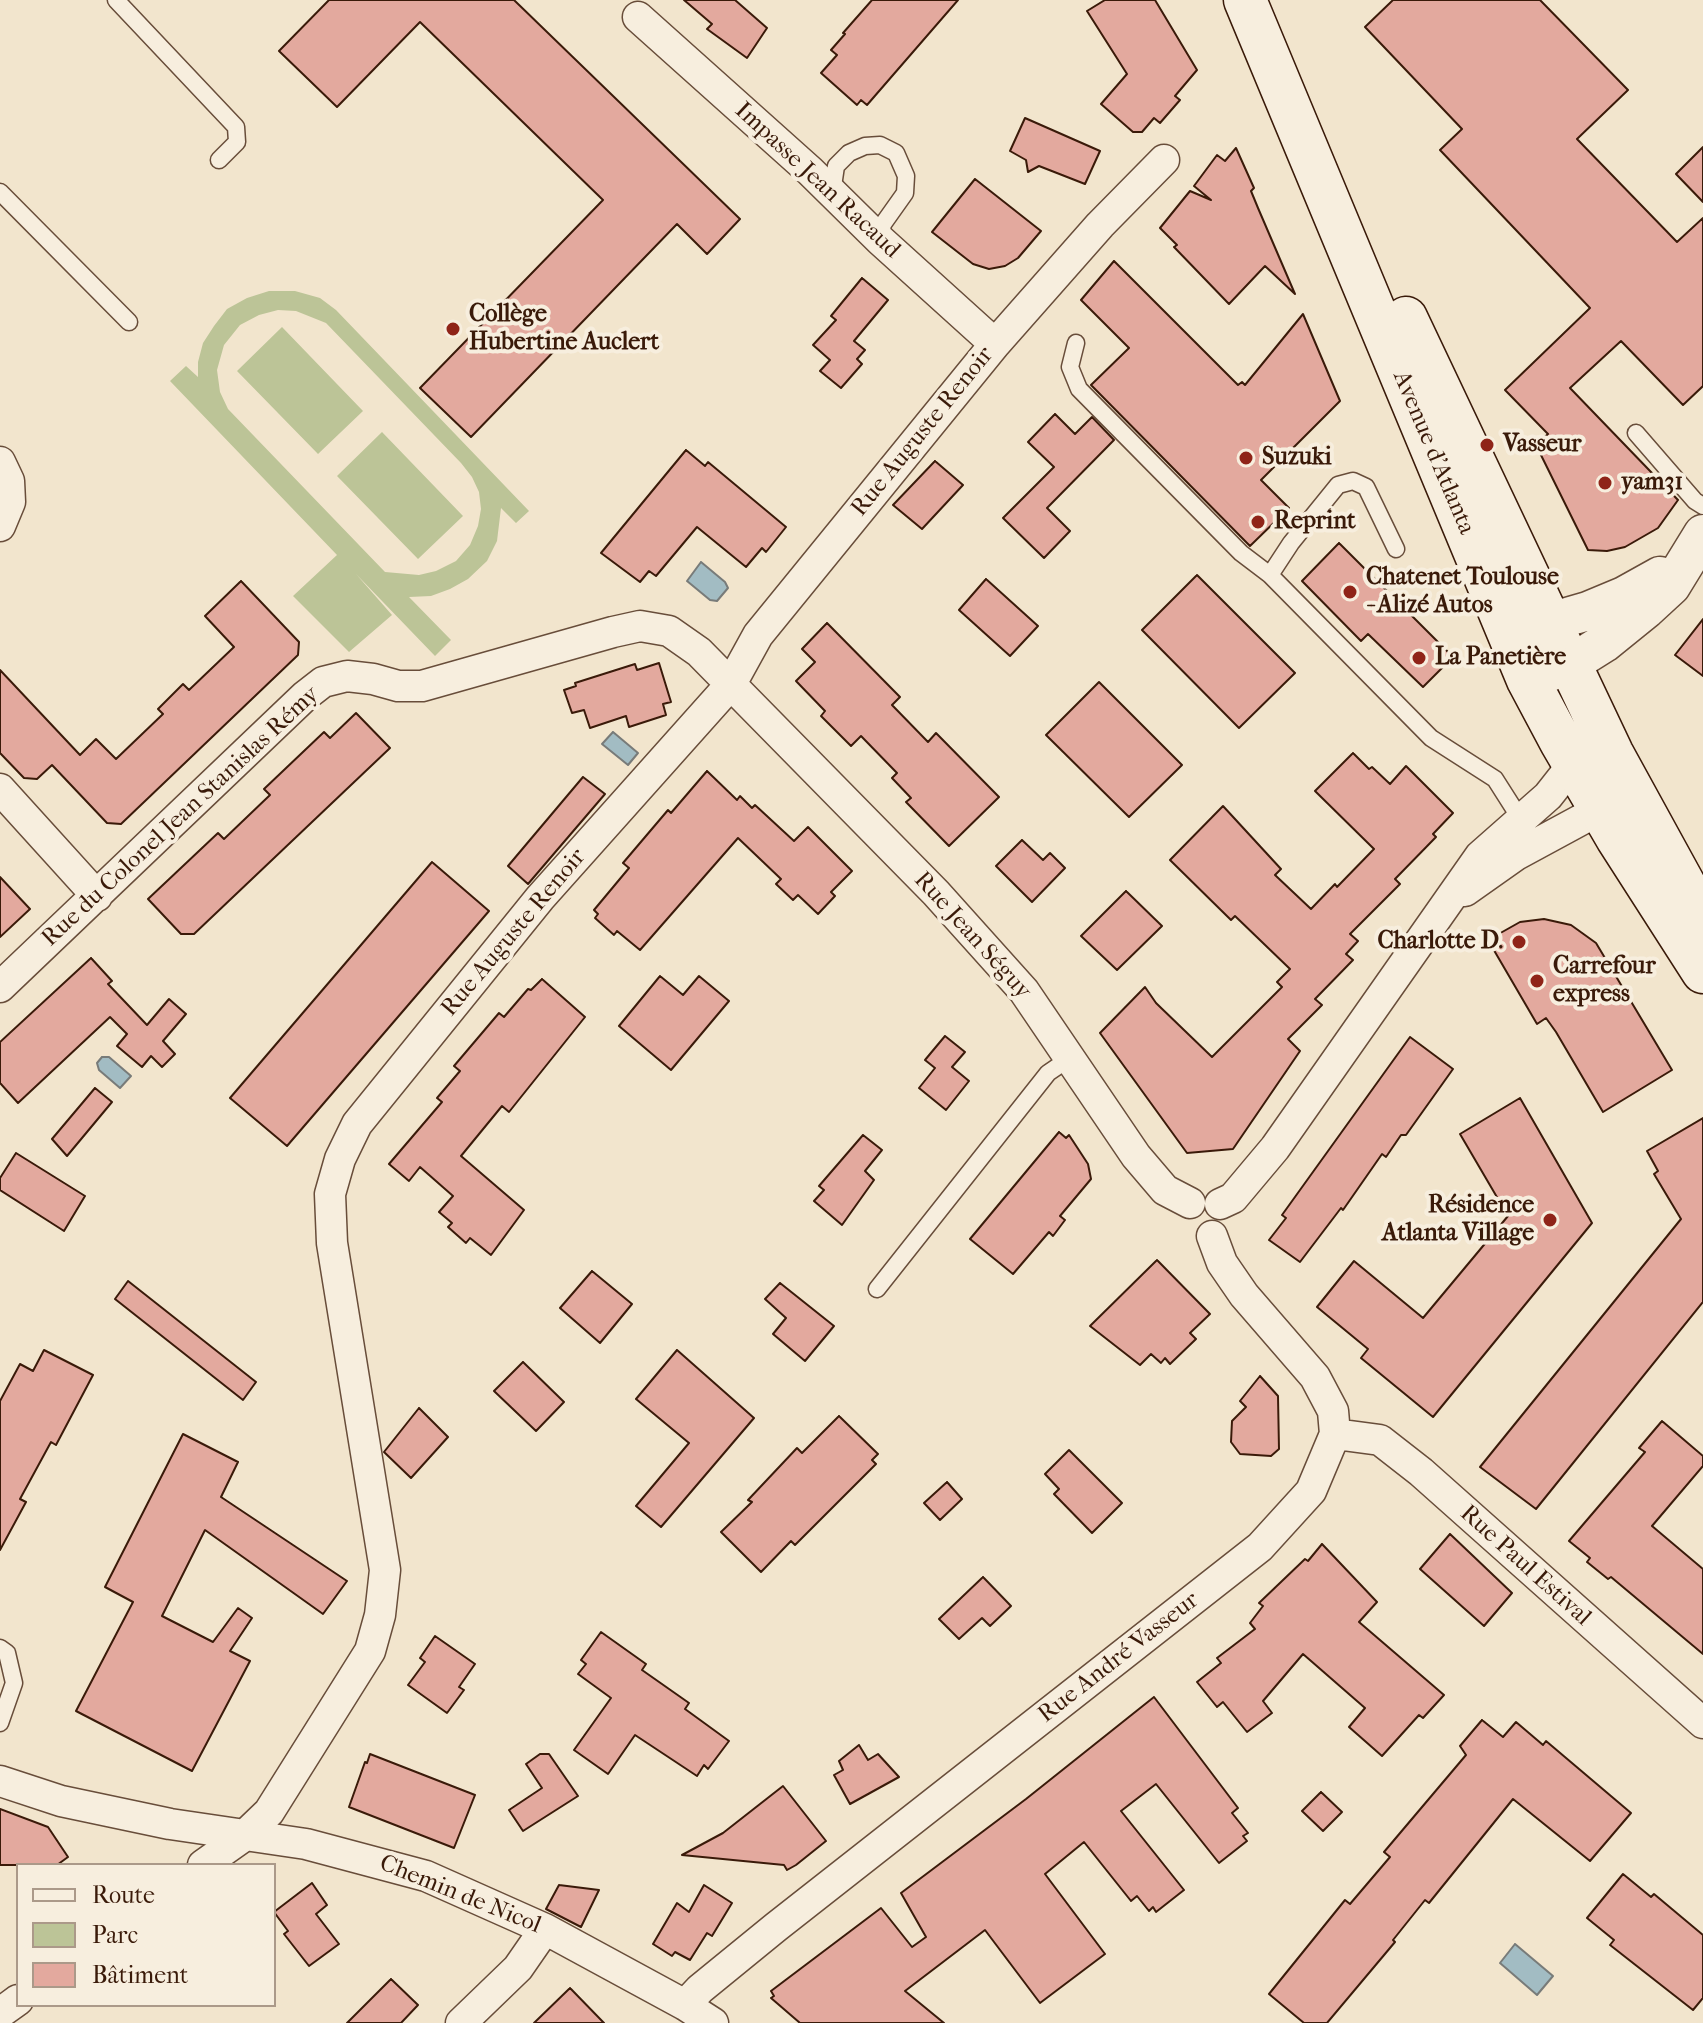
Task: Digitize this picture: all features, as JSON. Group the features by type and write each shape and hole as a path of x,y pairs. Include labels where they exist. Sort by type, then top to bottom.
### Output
{"main road":[{"name":"Avenue d'Atlanta","path":"1245,0 1521,662 1703,919"},
{"name":"Avenue d'Atlanta","path":"1271,0 1400,304 1569,665 1603,776 1703,972"}],"street":[{"name":"Impasse Jean Racaud","path":"638,17 995,344"},
{"name":"Rue Auguste Renoir","path":"206,1863 244,1836 269,1812 370,1651 380,1615 385,1570 332,1243 330,1194 340,1159 357,1124 530,910 731,684 758,635 995,344 1100,225 1164,160"},
{"path":"0,462 9,481 10,502 0,526"},
{"path":"1521,662 1550,622 1624,596 1694,547"},
{"path":"1521,662 1569,665 1604,643 1671,586 1694,547"},
{"name":"Rue du Colonel Jean Stanislas Rémy","path":"0,987 323,682 347,676 398,686 422,686 640,626 669,631 699,652 731,684"},
{"name":"Rue Jean Séguy","path":"731,684 946,904 1024,991 1136,1156 1165,1190 1190,1203"},
{"path":"1220,1204 1233,1198 1275,1148 1480,856 1548,796 1603,776"},
{"path":"1444,906 1516,855 1536,845 1603,776"},
{"path":"0,789 97,896"},
{"path":"1202,1197 1215,1199 1220,1204 1224,1222 1212,1236 1198,1236 1188,1228 1185,1215 1190,1203 1202,1197"},
{"path":"1212,1236 1222,1263 1244,1295 1315,1377 1333,1411 1335,1434"},
{"name":"Rue Paul Estival","path":"1335,1434 1380,1440 1421,1472 1703,1723"},
{"name":"Rue André Vasseur","path":"685,2005 776,1927 1260,1547 1311,1491 1335,1434"},
{"name":"Chemin de Nicol","path":"0,1781 76,1804 170,1824 306,1844 426,1876 545,1929 713,2023"},
{"path":"461,2023 518,1968 545,1929"}],"lane":[{"path":"116,0 236,127 237,142 219,160"},
{"path":"832,193 836,166 849,153 865,146 880,145 896,153 906,176 905,193 883,224 880,240"},
{"path":"0,192 129,322"},
{"path":"1076,343 1070,367 1079,389 1241,553 1270,575 1431,738 1495,779 1536,845"},
{"path":"1636,433 1695,501 1703,506"},
{"path":"1270,575 1291,543 1338,485 1353,481 1366,487 1396,549"},
{"path":"877,1289 1048,1073 1070,1058"},
{"path":"0,1648 7,1653 14,1683 0,1723"}],"green space":[{"path":"269,291 295,291 320,298 336,310 529,511 516,523 501,508 497,541 487,561 468,579 431,596 409,597 451,640 435,656 356,574 392,615 349,652 293,596 337,555 170,381 186,366 198,377 203,343 227,309","holes":["278,310 296,311 326,323 472,477 479,492 481,509 478,526 470,545 456,561 419,575 385,572 228,409 220,392 217,370 224,345 240,325 259,315"]},
{"path":"282,327 363,411 318,454 237,371"},
{"path":"382,432 463,516 418,559 337,476"}],"water":[{"path":"701,562 728,588 717,601 710,600 687,581"},
{"path":"613,732 638,753 628,765 602,744"},
{"path":"102,1057 109,1057 131,1076 120,1088 99,1070 97,1063"},
{"path":"1515,1944 1553,1976 1537,1995 1500,1963"}],"building":[{"path":"329,0 514,0 740,219 707,254 677,224 471,437 420,388 603,200 420,22 337,107 279,51"},
{"path":"684,0 735,0 767,28 747,58 707,29 712,24"},
{"path":"872,0 958,0 867,105 861,100 857,105 821,73 837,55 831,50"},
{"path":"1105,0 1155,0 1197,70 1175,96 1180,100 1160,123 1154,118 1142,132 1133,132 1101,104 1127,74 1087,11"},
{"path":"1393,0 1540,0 1628,90 1577,139 1677,242 1703,218 1703,386 1683,405 1621,341 1570,388 1678,500 1658,528 1625,547 1607,551 1588,550 1536,445 1548,434 1505,390 1590,308 1440,150 1462,129 1365,27"},
{"path":"1025,118 1100,151 1085,184 1039,166 1028,172 1026,160 1010,151"},
{"path":"1703,147 1703,202 1676,174"},
{"path":"1236,148 1295,294 1265,266 1229,304 1174,247 1177,245 1160,228 1190,191 1211,200 1194,186 1217,155 1225,161"},
{"path":"975,179 1041,231 1018,258 1005,266 989,269 973,264 932,232"},
{"path":"1114,261 1238,385 1242,382 1245,385 1303,314 1340,401 1261,480 1289,508 1250,546 1091,385 1129,348 1081,300"},
{"path":"862,278 888,300 854,341 865,350 857,359 862,364 841,388 820,371 830,360 813,345 836,320 831,316"},
{"path":"1055,414 1075,434 1092,417 1114,440 1047,508 1070,531 1044,558 1003,518 1054,467 1028,442"},
{"path":"686,450 705,466 708,462 786,527 766,552 762,548 746,567 697,527 656,576 649,571 640,582 601,553"},
{"path":"935,461 963,485 922,529 893,505"},
{"path":"1339,543 1453,657 1423,687 1368,634 1361,641 1302,581"},
{"path":"1197,575 1295,673 1239,728 1142,630"},
{"path":"986,579 1038,626 1010,656 959,610"},
{"path":"241,581 299,642 298,655 121,824 107,823 52,765 37,779 24,778 0,753 0,670 80,755 96,739 116,759 163,714 158,709 183,684 189,690 234,647 205,616"},
{"path":"1703,619 1703,676 1675,655"},
{"path":"827,623 900,697 892,705 928,742 936,733 999,797 949,846 906,802 911,798 892,778 897,773 861,736 851,746 821,716 825,711 796,681 815,662 802,649"},
{"path":"659,663 671,702 663,704 666,715 629,727 626,716 590,728 584,710 572,713 564,690 576,686 575,683 635,664 637,670"},
{"path":"1099,682 1182,765 1129,817 1046,735"},
{"path":"356,713 390,748 194,934 181,934 148,899 218,833 224,839 270,795 264,789 324,732 330,738"},
{"path":"1353,753 1390,784 1406,766 1453,813 1433,834 1436,837 1395,879 1400,884 1350,934 1358,941 1346,954 1353,960 1315,999 1322,1005 1288,1039 1300,1051 1233,1149 1187,1153 1100,1033 1145,987 1156,1003 1212,1057 1282,987 1277,982 1290,969 1235,916 1231,920 1170,860 1223,806 1281,869 1275,875 1311,909 1374,849 1315,791"},
{"path":"707,771 737,800 740,796 752,808 755,805 794,841 808,827 852,871 831,892 835,896 818,914 798,895 793,900 776,884 781,879 738,838 640,950 617,931 614,935 595,918 598,914 594,910 629,868 623,863 668,810 671,813"},
{"path":"583,777 605,794 528,884 508,866"},
{"path":"1022,840 1043,860 1050,853 1065,868 1032,902 996,866"},
{"path":"432,862 489,911 287,1146 230,1098"},
{"path":"0,877 30,909 0,937"},
{"path":"1126,891 1162,926 1117,970 1081,936"},
{"path":"1544,919 1571,925 1596,943 1672,1070 1603,1112 1546,1018 1537,1024 1488,940 1520,922"},
{"path":"91,958 112,981 108,984 147,1025 169,999 186,1014 163,1041 175,1054 162,1067 151,1056 142,1067 117,1046 127,1034 110,1017 18,1103 0,1083 0,1042"},
{"path":"660,976 683,995 699,976 729,1001 671,1070 619,1026"},
{"path":"542,979 585,1017 509,1112 502,1106 461,1156 524,1210 491,1255 470,1238 466,1243 448,1227 452,1223 439,1212 453,1196 420,1167 409,1181 389,1164 442,1102 437,1098 460,1071 454,1066 499,1013 504,1017 528,989 531,990"},
{"path":"945,1036 965,1052 952,1067 969,1081 946,1110 919,1088 935,1068 925,1060"},
{"path":"1410,1037 1453,1069 1406,1135 1401,1135 1386,1157 1382,1154 1343,1210 1341,1208 1300,1262 1269,1240 1286,1218 1282,1215"},
{"path":"95,1088 112,1102 67,1156 52,1139"},
{"path":"1520,1098 1592,1223 1433,1417 1361,1358 1368,1349 1317,1307 1354,1261 1423,1318 1508,1216 1460,1134"},
{"path":"1703,1118 1703,1302 1536,1509 1480,1467 1681,1219 1654,1174 1658,1171 1647,1151"},
{"path":"1059,1132 1066,1138 1069,1135 1088,1164 1091,1179 1060,1216 1065,1220 1053,1236 1049,1232 1013,1274 970,1239"},
{"path":"863,1135 882,1150 865,1171 874,1180 842,1225 814,1201 824,1190 819,1186"},
{"path":"16,1153 85,1196 64,1231 0,1190 0,1178"},
{"path":"1157,1260 1210,1314 1190,1333 1196,1339 1170,1364 1165,1358 1161,1363 1151,1354 1140,1365 1090,1326"},
{"path":"592,1271 632,1304 600,1343 560,1308"},
{"path":"128,1281 256,1382 243,1400 115,1299"},
{"path":"780,1283 834,1326 805,1361 773,1334 786,1318 765,1299"},
{"path":"44,1350 93,1375 56,1445 51,1442 20,1499 26,1502 0,1550 0,1401 20,1364 33,1371"},
{"path":"677,1350 754,1418 661,1527 636,1506 689,1443 636,1399"},
{"path":"523,1362 564,1402 536,1431 494,1391"},
{"path":"1260,1376 1278,1396 1279,1449 1271,1456 1240,1454 1231,1442 1232,1421 1246,1407 1240,1401"},
{"path":"419,1408 448,1437 411,1478 384,1452"},
{"path":"839,1416 878,1454 872,1460 876,1464 795,1545 791,1541 761,1572 721,1532 752,1502 748,1500 797,1448 802,1453"},
{"path":"1662,1421 1703,1456 1703,1466 1652,1526 1703,1569 1703,1654 1611,1577 1608,1579 1587,1562 1590,1558 1569,1541 1645,1452 1639,1448"},
{"path":"183,1434 238,1462 221,1497 347,1581 323,1614 205,1530 162,1616 213,1642 238,1608 252,1618 230,1651 250,1661 192,1771 76,1711 133,1602 105,1587"},
{"path":"1069,1450 1122,1503 1092,1533 1054,1494 1059,1489 1045,1474"},
{"path":"947,1482 962,1499 940,1520 924,1503"},
{"path":"1450,1534 1512,1593 1484,1626 1420,1569"},
{"path":"1322,1544 1377,1602 1359,1622 1444,1695 1423,1718 1419,1715 1382,1756 1349,1727 1365,1708 1303,1654 1263,1701 1272,1713 1247,1732 1223,1702 1217,1707 1197,1682 1221,1663 1217,1658 1255,1629 1250,1623 1263,1606 1259,1603 1305,1559 1308,1561"},
{"path":"983,1577 1011,1606 990,1626 982,1618 959,1639 939,1619"},
{"path":"601,1632 646,1664 642,1670 689,1703 685,1709 729,1741 708,1769 704,1765 697,1776 635,1735 608,1774 574,1750 611,1698 578,1674 586,1664 581,1660"},
{"path":"435,1636 475,1664 459,1687 464,1690 447,1713 408,1685 425,1662 420,1658"},
{"path":"1154,1697 1238,1808 1232,1813 1248,1833 1243,1836 1247,1841 1219,1863 1156,1784 1121,1811 1184,1890 1156,1912 1153,1907 1149,1911 1137,1896 1131,1901 1084,1842 1045,1874 1105,1954 1040,2003 985,1930 905,1991 944,2023 800,2023 771,1998 774,1996 771,1991 881,1908 912,1947 926,1937 901,1893"},
{"path":"1482,1720 1503,1737 1516,1722 1543,1745 1546,1741 1631,1813 1590,1861 1513,1799 1429,1903 1425,1900 1393,1940 1395,1942 1327,2023 1304,2023 1269,1994 1345,1900 1350,1904 1390,1857 1384,1852 1466,1755 1460,1746"},
{"path":"859,1745 868,1760 878,1754 899,1777 850,1804 834,1775 843,1770 839,1761"},
{"path":"370,1754 475,1795 454,1848 349,1807"},
{"path":"540,1754 549,1754 578,1796 523,1831 509,1810 542,1788 526,1764"},
{"path":"783,1786 826,1841 796,1865 787,1870 784,1865 682,1855 723,1833"},
{"path":"1321,1792 1342,1812 1323,1831 1302,1811"},
{"path":"0,1809 48,1827 68,1857 60,1863 0,1865"},
{"path":"1623,1874 1651,1897 1654,1894 1703,1935 1703,1998 1693,2010 1610,1945 1614,1940 1587,1918"},
{"path":"312,1883 327,1905 316,1914 339,1944 309,1966 284,1934 288,1931 276,1910"},
{"path":"559,1885 599,1890 581,1927 546,1909"},
{"path":"704,1885 732,1903 712,1936 707,1933 690,1960 675,1952 672,1956 653,1944 677,1903 689,1912"},
{"path":"391,1979 418,2005 401,2023 347,2023"},
{"path":"570,1988 604,2023 534,2023"}],"place":[{"name":"Collège Hubertine Auclert","path":"453,329"},
{"name":"Vasseur","path":"1487,445"},
{"name":"Suzuki","path":"1246,458"},
{"name":"yam31","path":"1605,483"},
{"name":"Reprint","path":"1258,522"},
{"name":"Chatenet Toulouse - Alizé Autos","path":"1350,592"},
{"name":"La Panetière","path":"1419,658"},
{"name":"Charlotte D.","path":"1519,942"},
{"name":"Carrefour express","path":"1537,981"},
{"name":"Résidence Atlanta Village","path":"1550,1220"}]}
